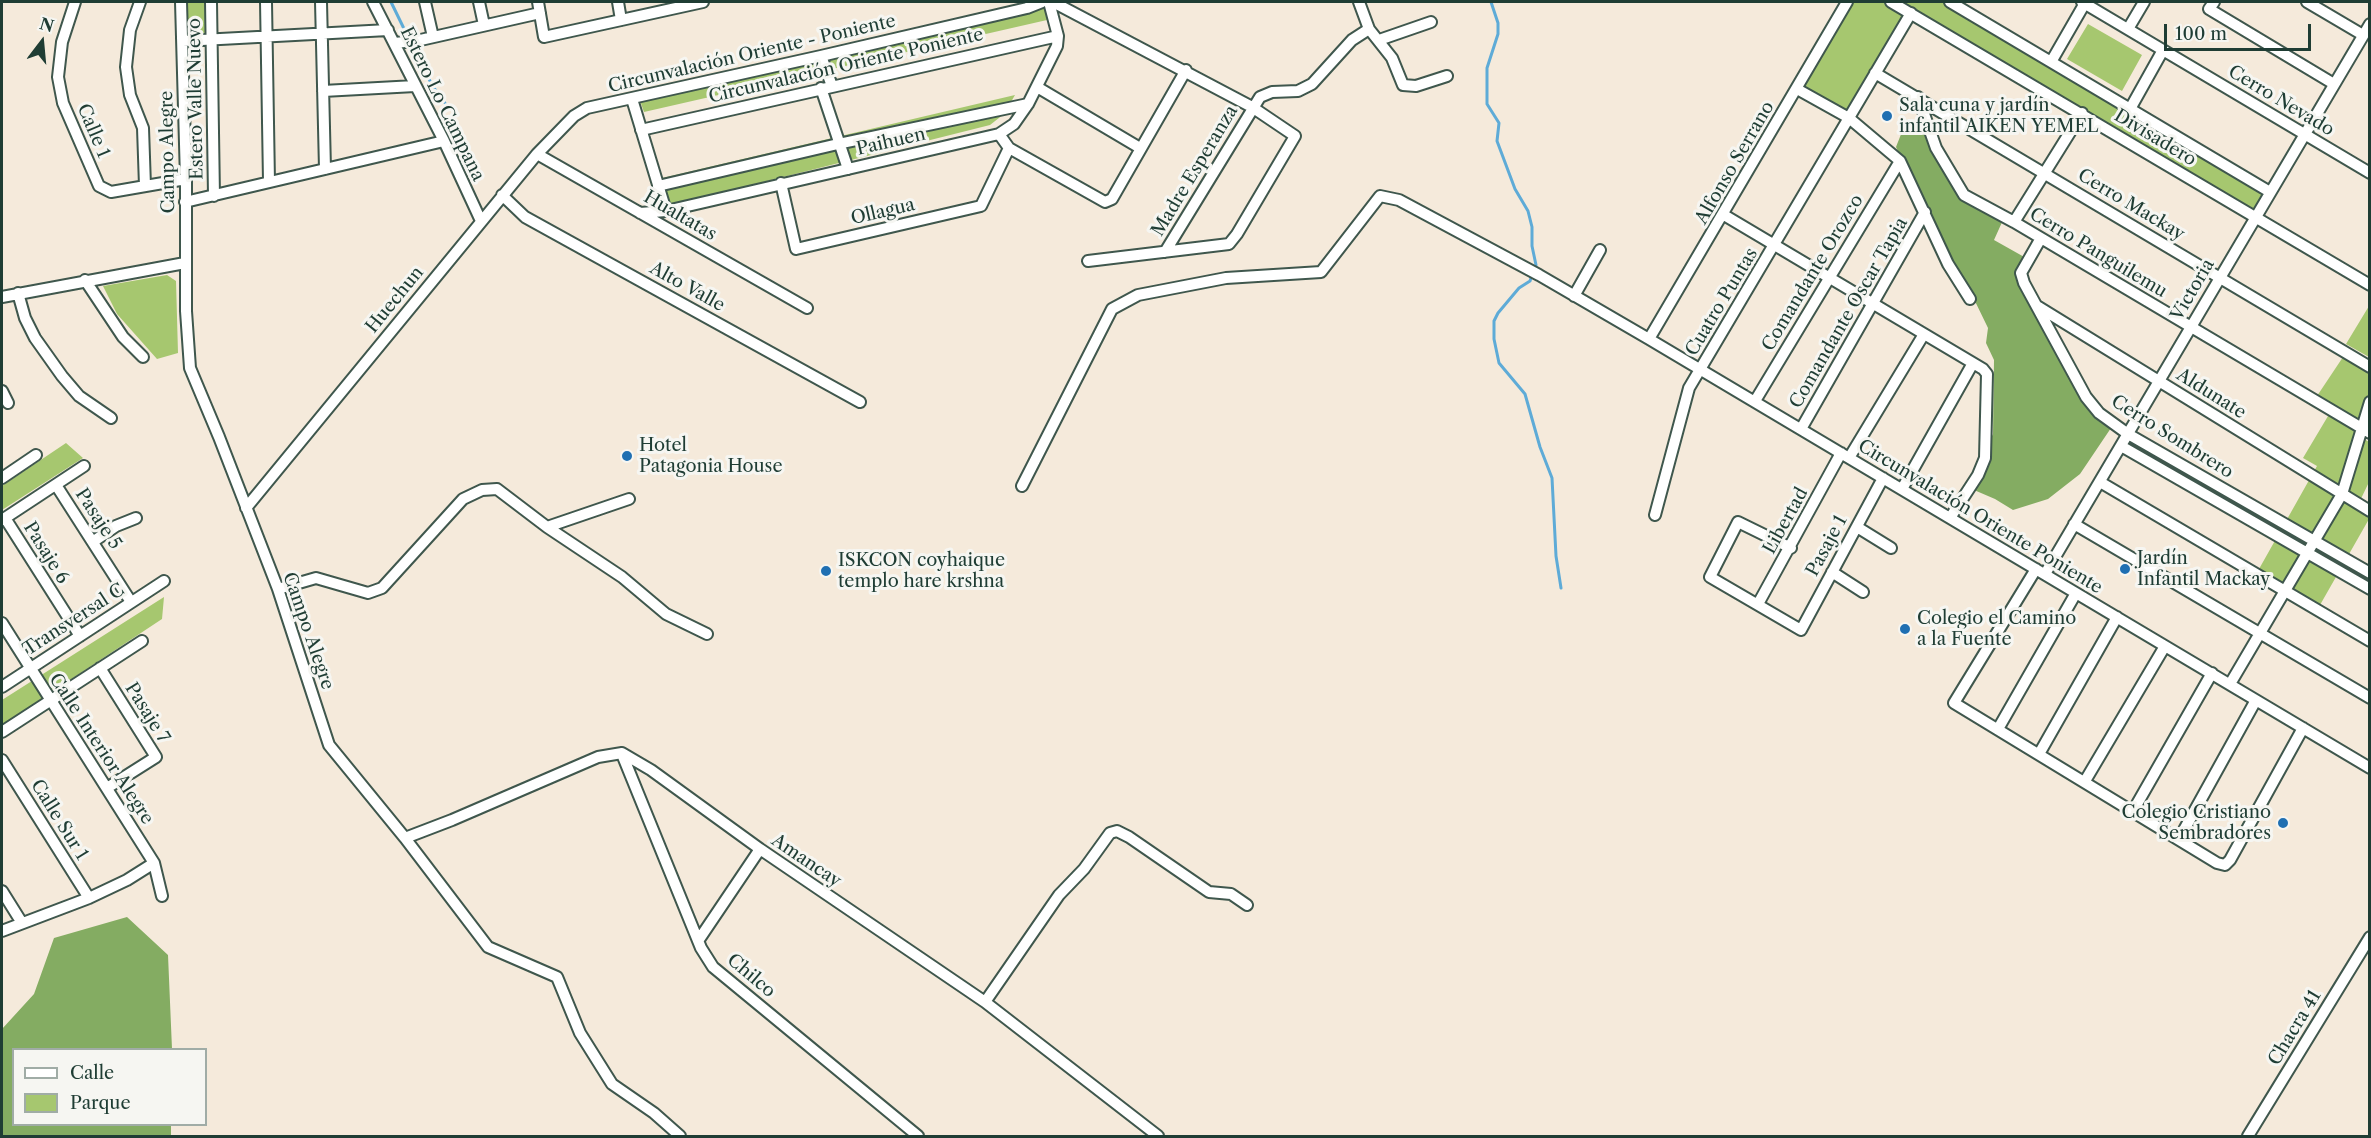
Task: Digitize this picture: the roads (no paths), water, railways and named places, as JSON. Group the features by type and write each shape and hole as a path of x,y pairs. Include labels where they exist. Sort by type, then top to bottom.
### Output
{"street":[{"name":"Calle 1","path":"75,2 62,42 58,77 63,103 99,186 111,192 186,179"},
{"path":"140,2 130,30 126,67 130,95 143,128 145,186"},
{"name":"Campo Alegre","path":"181,2 189,368 278,589 330,745 488,947 557,977 580,1033 612,1084 654,1113 680,1137"},
{"name":"Estero Valle Nuevo","path":"211,2 213,196"},
{"path":"266,2 269,182"},
{"path":"321,2 325,169"},
{"name":"Estero Lo Campana","path":"373,2 397,43 415,86 482,221"},
{"path":"425,2 433,37"},
{"path":"478,2 484,25"},
{"path":"538,2 544,37 703,2"},
{"path":"618,2 621,20"},
{"name":"Circunvalación Oriente - Poniente","path":"574,116 587,108 821,56 1027,8 1042,2"},
{"path":"1051,2 1058,36"},
{"path":"1051,2 1186,70 1252,107 1295,136 1238,234 1228,244 1088,261"},
{"path":"1359,2 1369,29 1392,58 1401,83 1406,87 1416,86 1447,76"},
{"name":"Alfonso Serrano","path":"1649,339 1847,2"},
{"name":"Divisadero","path":"1891,2 2370,285"},
{"name":"Divisadero","path":"1950,2 2270,192"},
{"path":"2051,62 2084,2"},
{"name":"Cerro Nevado","path":"2084,2 2370,173"},
{"path":"2128,29 2144,2"},
{"path":"2307,2 2362,35"},
{"path":"2211,5 2334,84"},
{"path":"397,43 540,13"},
{"name":"Cuatro Puntas","path":"1655,515 1689,388 1911,13"},
{"path":"1379,40 1431,22"},
{"name":"Victoria","path":"1998,729 1954,703 2040,572 2074,525 2370,24"},
{"path":"1252,107 1260,97 1267,93 1291,92 1312,84 1352,40 1369,29"},
{"path":"183,41 388,30"},
{"name":"Circunvalación Oriente Poniente","path":"641,130 1058,36"},
{"name":"Paihuen","path":"640,213 666,211 999,134 1014,124 1028,104 1057,46 1058,36"},
{"path":"2130,109 2163,50"},
{"path":"821,56 838,144 848,170"},
{"path":"999,134 1010,148 1105,202 1112,199 1186,70"},
{"name":"Cerro Mackay","path":"1875,73 2370,367"},
{"path":"323,91 415,86"},
{"path":"1037,87 1140,148"},
{"path":"1797,89 1848,118 1900,161 1948,264 1970,299"},
{"name":"Cerro Panguilemu","path":"1918,97 1936,148 1964,195 2014,222 2366,431"},
{"path":"632,99 666,211"},
{"path":"658,186 838,144 1028,104"},
{"name":"Madre Esperanza","path":"1165,252 1252,107"},
{"path":"2014,222 2082,113"},
{"name":"Huechun","path":"246,508 502,195 574,116"},
{"path":"185,202 444,141"},
{"name":"Ollagua","path":"781,183 796,249 981,206 1010,148"},
{"name":"Hualtatas","path":"537,154 807,308"},
{"name":"Comandante Orozco","path":"1755,401 1900,161"},
{"name":"Alto Valle","path":"502,195 525,217 860,402"},
{"name":"Circunvalación Oriente Poniente","path":"1022,486 1112,309 1138,295 1226,278 1321,272 1380,196 1399,200 1539,275 1755,401 2370,768"},
{"name":"Comandante Oscar Tapia","path":"1801,429 1925,212"},
{"path":"1724,214 1973,363 1987,374 1987,434 1984,458 1978,475 1950,518"},
{"name":"Cerro Sombrero","path":"2041,238 2021,273 2034,305 2086,397 2099,413 2128,434 2370,573"},
{"path":"1574,296 1600,250"},
{"path":"2,297 185,263"},
{"path":"85,280 123,337 143,357"},
{"path":"18,293 34,338 62,376 79,396 111,418"},
{"name":"Aldunate","path":"2034,305 2370,511"},
{"name":"Libertad","path":"1758,604 1845,455 1924,334"},
{"path":"1902,489 1973,363"},
{"path":"2,391 8,403"},
{"path":"2230,684 2342,494 2366,431 2370,402"},
{"name":"Cerro Sombrero","path":"2121,446 2370,588"},
{"path":"2,478 36,455"},
{"path":"3,519 84,466"},
{"name":"Pasaje 1","path":"1758,604 1801,630 1883,478"},
{"path":"2100,482 2370,641"},
{"name":"Pasaje 5","path":"56,485 131,602"},
{"path":"278,589 316,578 368,593 382,588 463,499 482,490 497,489 547,527 622,577 666,614 707,634"},
{"path":"547,527 629,499"},
{"path":"94,541 116,526 136,518"},
{"name":"Pasaje 6","path":"3,519 80,636"},
{"path":"1758,604 1710,577 1738,522 1791,548"},
{"path":"2074,525 2370,698"},
{"path":"1857,527 1891,548"},
{"path":"1832,572 1863,592"},
{"name":"Transversal C","path":"2,687 164,580"},
{"path":"2076,593 1998,729 2217,863 2225,865 2230,860 2303,728"},
{"path":"2039,753 2117,617"},
{"name":"Calle Interior Alegre","path":"2,623 154,863 162,896"},
{"path":"2,732 142,641"},
{"path":"2085,781 2165,646"},
{"name":"Pasaje 7","path":"100,668 156,757 107,788"},
{"path":"2133,811 2212,673"},
{"path":"2179,840 2256,700"},
{"path":"405,838 598,757 622,753"},
{"name":"Amancay","path":"622,753 651,770 760,849 985,1002 1158,1137"},
{"name":"Chilco","path":"622,753 698,941 713,967 918,1137"},
{"name":"Calle Sur 1","path":"2,760 89,898"},
{"path":"985,1002 1059,895 1084,869 1110,833 1117,831 1129,837 1209,892 1231,894 1247,905"},
{"path":"698,941 760,849"},
{"path":"2,930 89,898 127,880 154,863"},
{"path":"2,891 22,923"},
{"name":"Chacra 41","path":"2248,1137 2370,937"}],"waterway":[{"path":"391,2 409,39"},
{"path":"1491,2 1498,23 1498,34 1487,68 1487,104 1499,123 1497,141 1515,189 1528,211 1532,227 1535,269"},
{"path":"412,45 432,85 447,106"},
{"path":"1532,275 1530,281 1519,288 1498,313 1494,321 1494,339 1499,363 1525,394 1540,447 1552,478 1556,556 1561,588"}],"place":[{"name":"Sala cuna y jardín infantil AIKEN YEMEL","path":"1887,116"},
{"name":"Hotel Patagonia House","path":"627,456"},
{"name":"Jardín Infantil Mackay","path":"2125,569"},
{"name":"ISKCON coyhaique templo hare krshna","path":"826,571"},
{"name":"Colegio el Camino a la Fuente","path":"1905,629"},
{"name":"Colegio Cristiano Sembradores","path":"2283,823"}]}
